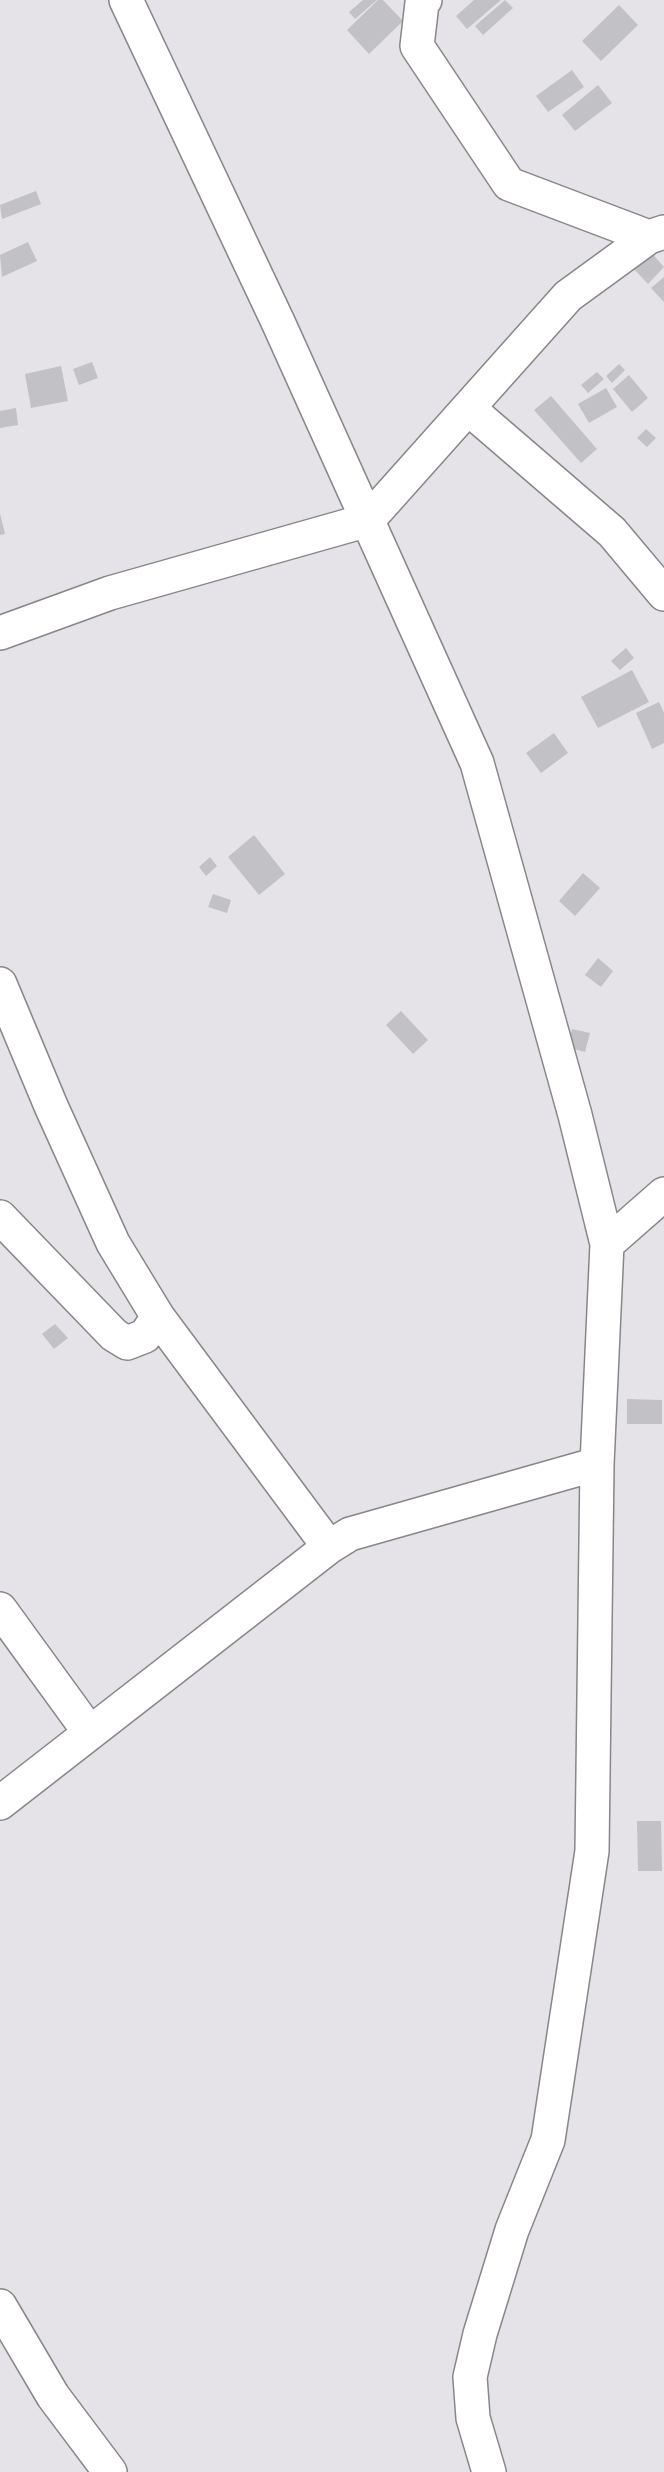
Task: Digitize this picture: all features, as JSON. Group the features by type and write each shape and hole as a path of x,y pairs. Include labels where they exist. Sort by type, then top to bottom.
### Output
{"street":[{"path":"126,0 278,322 477,763 575,1115 607,1244 597,1464 592,1851 548,2140 512,2230 480,2334 470,2377 473,2418 489,2472"},
{"path":"425,0 422,3 417,46 509,184 656,235"},
{"path":"0,633 110,593 368,520 568,296 656,235"},
{"path":"468,408 612,532 664,594"},
{"path":"0,984 51,1106 114,1243 158,1317 329,1547"},
{"path":"607,1244 660,1208"},
{"path":"0,1217 114,1335 127,1343 145,1336 158,1317"},
{"path":"0,1803 329,1547 350,1534 597,1464"},
{"path":"0,1609 90,1733"},
{"path":"0,2307 53,2396 110,2472"}],"building":[{"path":"363,0 377,0 355,19 349,12"},
{"path":"378,0 383,0 403,21 369,54 347,30"},
{"path":"474,0 501,0 467,29 456,16"},
{"path":"505,0 513,8 483,35 475,26"},
{"path":"619,5 638,25 601,61 582,41"},
{"path":"572,70 584,87 548,112 536,96"},
{"path":"598,85 612,103 575,131 562,115"},
{"path":"36,191 41,204 2,219 0,205"},
{"path":"28,242 37,261 2,277 0,255"},
{"path":"648,249 664,267 648,284 631,266"},
{"path":"664,277 664,302 651,288"},
{"path":"92,362 98,378 79,385 73,369"},
{"path":"619,364 625,370 612,383 606,376"},
{"path":"61,366 68,401 31,408 25,374"},
{"path":"597,372 604,379 588,393 581,385"},
{"path":"629,375 648,398 632,412 613,389"},
{"path":"606,388 617,407 589,423 578,404"},
{"path":"551,396 597,449 581,463 534,410"},
{"path":"16,408 18,425 0,428 0,411"},
{"path":"646,429 656,438 647,447 637,438"},
{"path":"0,513 5,534 0,535"},
{"path":"626,648 634,658 620,670 611,661"},
{"path":"632,670 649,702 598,728 581,697"},
{"path":"659,702 664,713 664,743 652,749 636,713"},
{"path":"554,733 568,753 541,773 526,753"},
{"path":"254,835 285,874 259,895 228,857"},
{"path":"210,857 217,866 206,876 199,867"},
{"path":"583,873 600,888 575,916 559,901"},
{"path":"213,894 231,900 227,913 208,907"},
{"path":"598,958 613,971 601,987 585,975"},
{"path":"401,1011 428,1040 413,1054 386,1025"},
{"path":"572,1029 590,1033 585,1052 567,1047"},
{"path":"55,1324 68,1338 54,1349 42,1334"},
{"path":"627,1399 662,1400 662,1424 627,1424"},
{"path":"637,1821 661,1821 662,1871 638,1871"}]}
